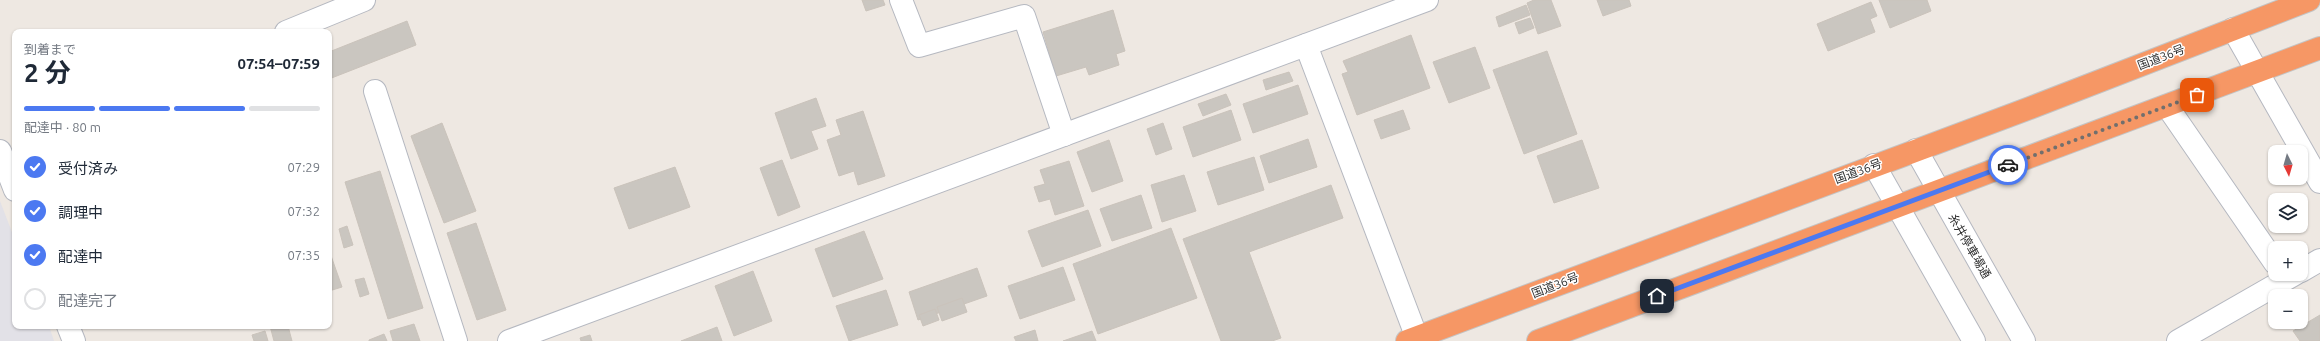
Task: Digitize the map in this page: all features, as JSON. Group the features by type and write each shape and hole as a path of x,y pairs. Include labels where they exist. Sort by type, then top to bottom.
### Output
{"highway":[{"name":"国道36号","path":"1412,339 1916,150 2309,0"},
{"path":"1538,341 2320,48"}],"street":[{"path":"293,29 364,0"},
{"path":"901,0 919,46 1024,16 1064,135"},
{"path":"509,341 1427,0"},
{"path":"2233,29 2320,182"},
{"path":"1306,45 1412,339"},
{"path":"375,91 456,341"},
{"path":"2168,106 2268,244"},
{"path":"12,145 0,151 12,182"},
{"name":"糸井停車場通","path":"1916,150 2024,341"},
{"path":"1874,165 1974,341"},
{"path":"2308,264 2320,260"},
{"path":"2178,341 2274,281"},
{"path":"69,329 74,341"}],"shaded area":[{"path":"0,201 12,232 12,329 50,329 54,341 0,341"}],"building":[{"path":"862,0 883,0 885,5 866,11"},
{"path":"1534,0 1551,0 1561,26 1538,34 1527,3"},
{"path":"1597,0 1629,0 1631,6 1603,16"},
{"path":"1879,0 1927,0 1931,11 1890,28"},
{"path":"1871,2 1877,16 1870,19 1875,32 1828,51 1817,24"},
{"path":"1526,5 1530,15 1499,27 1496,17"},
{"path":"1113,10 1125,51 1116,54 1119,65 1089,75 1086,67 1056,76 1043,32"},
{"path":"1530,18 1534,28 1519,34 1515,23"},
{"path":"407,21 416,45 332,78 332,51"},
{"path":"1411,35 1430,88 1357,115 1342,74 1348,72 1343,61"},
{"path":"1475,47 1490,88 1449,103 1433,62"},
{"path":"1547,51 1577,134 1524,154 1493,70"},
{"path":"1289,72 1293,81 1266,90 1263,80"},
{"path":"1298,85 1308,114 1253,133 1243,104"},
{"path":"1226,94 1231,105 1203,116 1198,104"},
{"path":"816,98 826,126 811,131 818,149 791,159 775,113"},
{"path":"1231,110 1241,140 1193,157 1183,127"},
{"path":"1403,110 1410,129 1381,139 1374,120"},
{"path":"863,111 885,176 858,185 854,171 839,176 827,140 841,135 836,120"},
{"path":"442,123 476,211 444,223 411,136"},
{"path":"1163,123 1172,149 1156,155 1147,129"},
{"path":"1308,139 1317,167 1269,183 1260,156"},
{"path":"1109,140 1123,181 1092,192 1077,152"},
{"path":"1582,140 1599,188 1554,203 1537,156"},
{"path":"1254,157 1264,190 1218,205 1207,172"},
{"path":"782,160 800,207 778,216 760,168"},
{"path":"1069,161 1084,206 1055,215 1050,199 1039,202 1034,187 1045,184 1040,170"},
{"path":"675,167 690,207 629,229 614,188"},
{"path":"380,171 423,308 388,319 345,182"},
{"path":"1184,175 1196,211 1162,222 1151,185"},
{"path":"1331,185 1343,218 1249,252 1281,338 1272,341 1221,341 1183,239"},
{"path":"1141,195 1152,228 1112,241 1100,209"},
{"path":"1088,210 1101,246 1042,267 1028,231"},
{"path":"476,223 506,310 477,320 447,233"},
{"path":"347,226 353,245 344,248 339,229"},
{"path":"1171,228 1197,298 1098,334 1073,264"},
{"path":"864,231 883,279 833,297 815,249"},
{"path":"332,259 342,287 332,290"},
{"path":"1063,267 1075,300 1020,319 1008,286"},
{"path":"977,268 987,296 918,320 909,292"},
{"path":"753,271 772,321 734,336 715,286"},
{"path":"364,278 369,294 360,297 355,280"},
{"path":"886,290 898,325 849,341 836,306"},
{"path":"962,298 967,312 942,321 937,307"},
{"path":"935,309 939,320 923,326 919,315"},
{"path":"2320,315 2320,341 2300,341 2293,331 2296,329 2308,329 2308,322"},
{"path":"414,324 420,341 393,341 390,331"},
{"path":"717,327 722,341 681,341"},
{"path":"271,329 289,329 292,341 274,341"},
{"path":"1035,330 1038,341 1016,341 1014,337"},
{"path":"265,331 268,341 254,341 252,335"},
{"path":"1092,331 1096,341 1063,341"},
{"path":"384,334 387,341 369,341 369,340"},
{"path":"590,335 592,341 581,341 580,338"}],"way so far":[{"path":"2008,165 2197,95"}],"route":[{"path":"1657,296 2008,165"}]}
